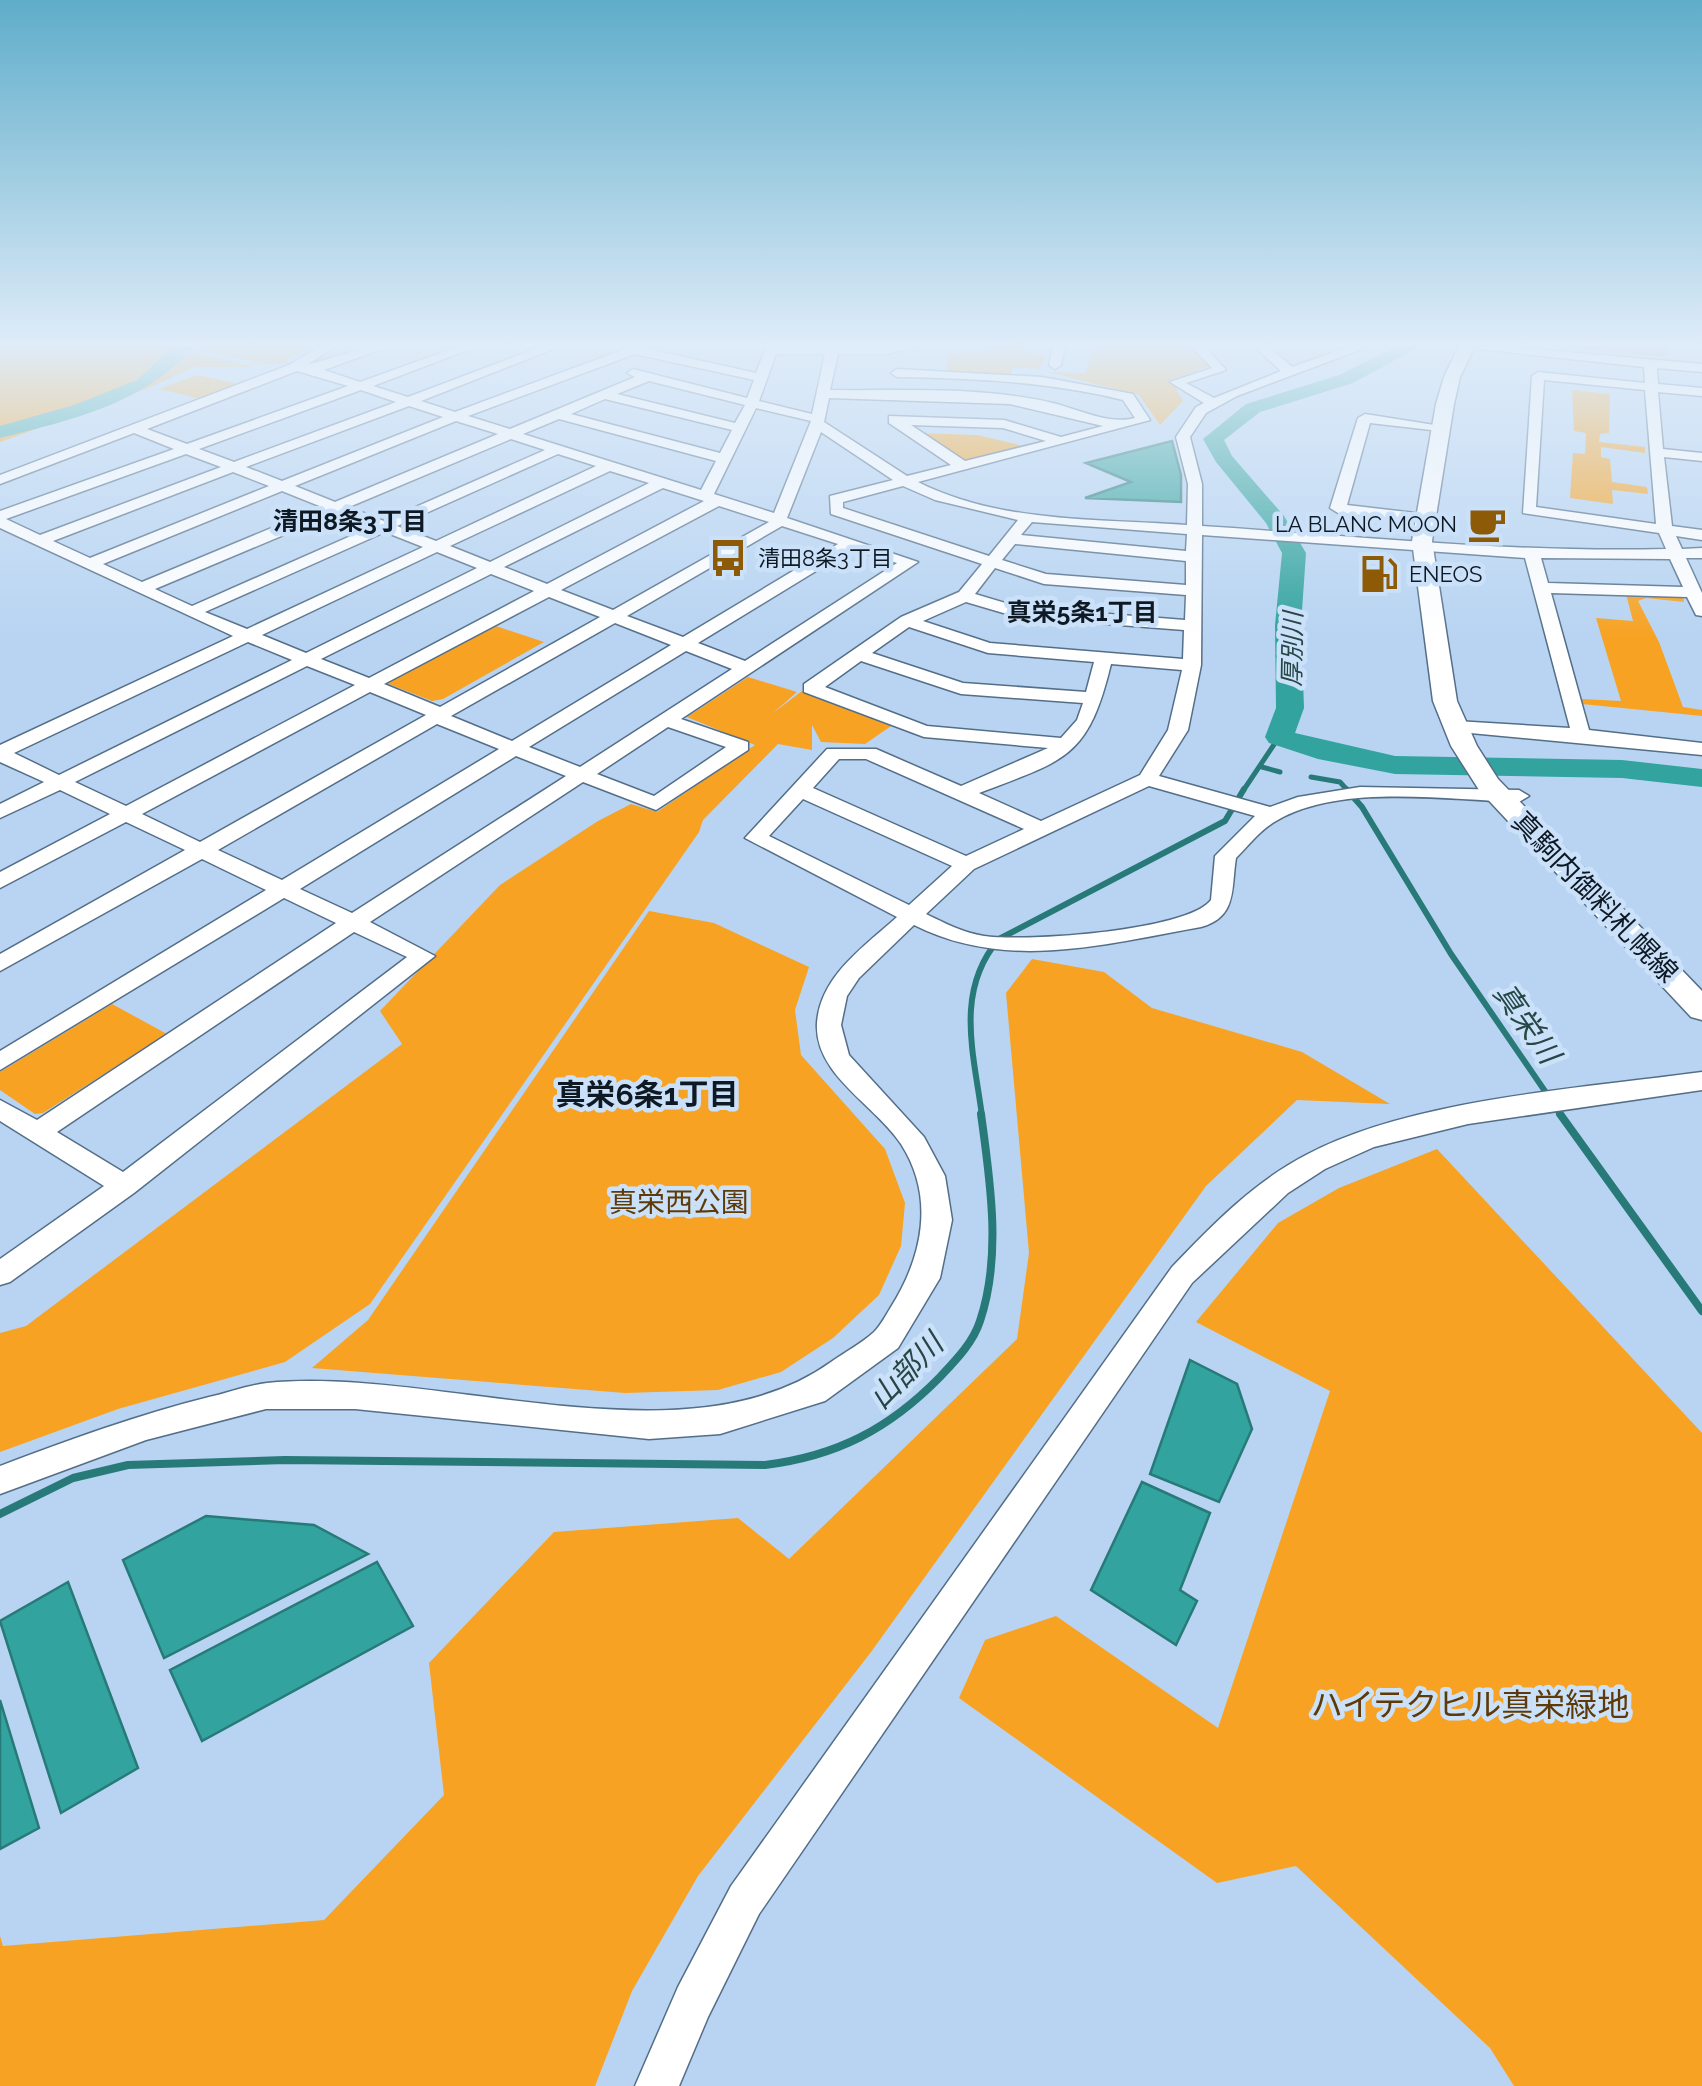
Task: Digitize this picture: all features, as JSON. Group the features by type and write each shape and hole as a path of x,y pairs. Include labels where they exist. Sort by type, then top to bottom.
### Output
{"main road":[{"path":"1437,443 1424,519 1469,737 1504,790"},
{"path":"1431,550 1452,443"},
{"name":"真駒内御料札幌線","path":"1504,790 1702,983"},
{"name":"真駒内御料札幌線","path":"1504,790 1702,1010"}],"street":[{"path":"0,480 94,443"},
{"path":"173,443 746,668"},
{"path":"0,519 198,443"},
{"path":"41,540 295,443"},
{"path":"92,564 388,443"},
{"path":"145,587 483,443"},
{"path":"38,1132 910,562 540,443"},
{"path":"668,443 723,458"},
{"path":"0,880 549,590 711,499 731,443"},
{"path":"0,964 778,521 808,443"},
{"path":"849,443 903,481 938,497 1028,518 1431,550 1702,553"},
{"path":"929,443 962,466"},
{"path":"1055,443 834,498 836,511 1044,579 1194,591"},
{"path":"0,1480 144,1428 266,1396 355,1396 649,1425 720,1421 814,1392 886,1339 925,1278 938,1220 931,1176 911,1137 836,1058 829,1024 835,996 850,973 966,864 1147,779 1178,730 1192,665 1194,591 1195,484 1184,443"},
{"path":"1357,443 1338,508 1424,519"},
{"path":"1533,443 1528,510 1702,535"},
{"path":"1655,443 1666,529 1694,582 1702,611"},
{"path":"194,611 558,449"},
{"path":"1656,452 1702,458"},
{"path":"0,753 608,466"},
{"path":"0,812 661,483"},
{"path":"1028,518 965,596 907,622 810,688 924,731 1065,744"},
{"path":"0,519 247,635 579,776 656,804 742,746 666,720"},
{"path":"1012,539 1194,557"},
{"path":"0,1062 850,543"},
{"path":"1532,552 1538,588 1581,735"},
{"path":"1538,588 1694,582"},
{"path":"965,596 1017,612 1193,626"},
{"path":"907,622 988,648 1192,665"},
{"path":"860,654 962,688 1091,698"},
{"path":"964,792 1053,755 1065,744 1086,720 1104,658"},
{"path":"1469,737 1581,735 1702,750"},
{"path":"0,753 423,956 124,1186 0,1274"},
{"path":"1038,828 869,753 834,753 756,838 975,942 1055,944 1201,920 1217,912 1224,901 1226,856 1265,812"},
{"path":"1147,779 1265,812 1374,793 1504,790"},
{"path":"800,790 966,864"},
{"path":"657,2086 693,2002 745,1900 1182,1275 1225,1230 1275,1188 1316,1161 1370,1139 1431,1120 1702,1081"},
{"path":"0,1109 124,1186"}],"green space":[{"path":"933,443 1024,446 963,462"},
{"path":"1586,443 1645,447 1645,453 1601,447 1601,457 1610,459 1612,482 1647,487 1648,494 1612,490 1613,504 1570,498 1573,453 1585,454"},
{"path":"1626,594 1683,597 1684,602 1646,598 1638,601 1659,642 1683,707 1702,710 1702,716 1582,704 1581,699 1621,701 1596,618 1633,621"},
{"path":"493,625 544,642 443,699 432,701 386,683"},
{"path":"748,677 797,692 773,713 802,691 894,724 865,744 821,742 812,725 812,750 778,744 703,820 699,832 370,1304 285,1362 118,1409 0,1452 0,1333 26,1326 402,1044 380,1011 500,885 631,804 657,812 755,745 687,717"},
{"name":"真栄西公園","path":"649,911 714,923 809,967 795,1010 801,1055 885,1149 905,1203 901,1246 879,1295 833,1338 781,1372 718,1390 625,1393 312,1368 368,1320"},
{"path":"1032,959 1104,972 1152,1008 1302,1052 1390,1104 1297,1100 1206,1186 871,1652 698,1876 632,1991 595,2086 0,2086 0,1936 3,1946 324,1920 444,1795 429,1663 554,1532 738,1518 789,1559 1017,1339 1029,1253 1006,993"},
{"path":"112,1004 167,1034 43,1113 35,1114 0,1090 0,1072"},
{"name":"ハイテクヒル真栄緑地","path":"1437,1149 1702,1433 1702,2086 1514,2086 1490,2048 1296,1866 1217,1883 959,1698 985,1640 1056,1616 1218,1728 1330,1391 1196,1322 1278,1223 1339,1188"}],"shaded area":[{"path":"1173,443 1181,475 1181,502 1085,498 1131,482 1086,463"},
{"path":"1190,1360 1237,1384 1252,1429 1219,1502 1150,1474"},
{"path":"1142,1482 1210,1513 1180,1590 1197,1601 1176,1645 1091,1590"},
{"path":"206,1516 314,1525 368,1554 164,1658 123,1560"},
{"path":"377,1562 413,1626 202,1741 170,1670"},
{"path":"68,1582 138,1768 61,1813 0,1621"},
{"path":"0,1700 39,1828 0,1849"}],"waterway":[{"name":"厚別川","path":"1215,443 1276,521 1294,553 1288,625 1290,708 1279,737 1318,750 1395,765 1622,769 1702,778"},
{"name":"山部川","path":"1243,791 1279,737"},
{"name":"真栄川","path":"1262,767 1280,772"},
{"name":"真栄川","path":"1311,777 1340,782 1348,791"},
{"name":"山部川","path":"982,1116 972,1046 972,1002 976,980 999,939 1225,821 1244,789"},
{"name":"真栄川","path":"1346,789 1362,807 1451,954 1562,1116"},
{"name":"山部川","path":"0,1514 73,1478 128,1465 285,1460 765,1465 839,1447 881,1425 921,1395 957,1358 977,1329 987,1296 992,1244 981,1114"},
{"name":"真栄川","path":"1560,1114 1702,1311"}],"place":[{"name":"LA BLANC MOON","path":"1487,524"},
{"name":"清田8条3丁目","path":"728,558"},
{"name":"ENEOS","path":"1379,574"}],"district":[{"name":"清田8条3丁目","path":"350,521"},
{"name":"真栄5条1丁目","path":"1082,612"},
{"name":"真栄6条1丁目","path":"647,1094"}]}
